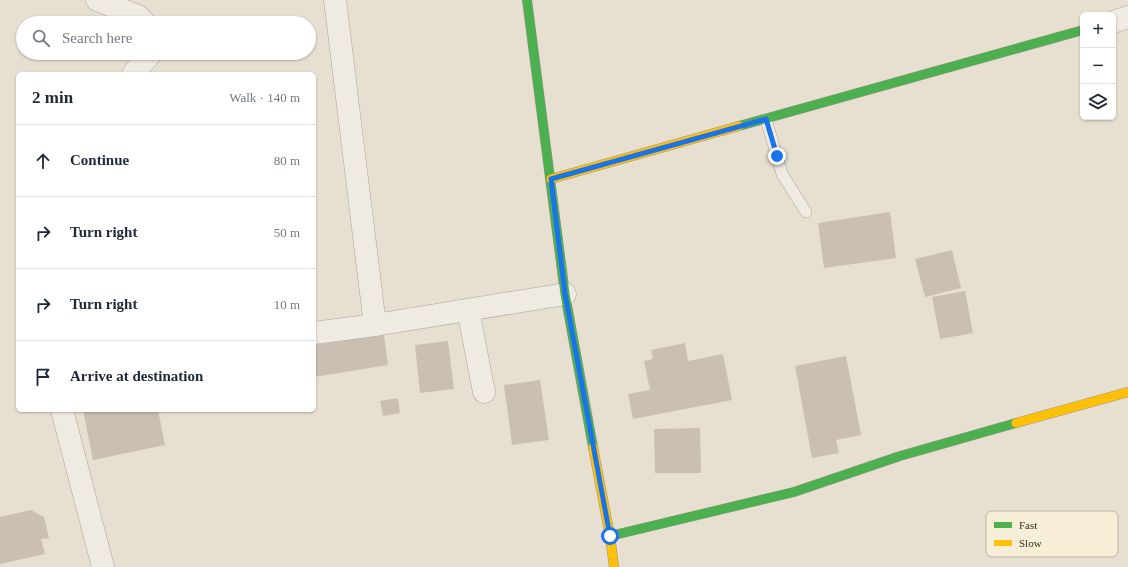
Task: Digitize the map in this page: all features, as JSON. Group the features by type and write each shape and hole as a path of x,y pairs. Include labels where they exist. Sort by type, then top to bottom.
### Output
{"street":[{"path":"98,0 138,16"},
{"path":"335,0 375,325"},
{"path":"527,0 565,294 610,536 614,567"},
{"path":"1116,21 1128,18"},
{"path":"551,179 1080,31"},
{"path":"135,72 145,60"},
{"path":"316,333 375,325 565,294"},
{"path":"468,310 484,392"},
{"path":"610,536 794,492 900,456 1128,392"},
{"path":"63,412 103,567"}],"lane":[{"path":"766,119 782,174 806,212"}],"building":[{"path":"890,212 896,258 824,268 818,223"},
{"path":"952,250 961,288 925,297 915,259"},
{"path":"965,291 973,333 940,339 932,297"},
{"path":"384,335 388,365 316,377 316,345"},
{"path":"448,341 454,389 420,393 415,345"},
{"path":"685,343 688,361 723,354 732,400 633,419 628,394 650,390 644,361 653,359 651,350"},
{"path":"846,356 861,435 836,440 839,453 812,458 795,366"},
{"path":"540,380 549,440 512,445 504,385"},
{"path":"398,398 400,413 383,416 380,401"},
{"path":"83,412 158,412 165,445 93,460"},
{"path":"700,428 701,473 655,473 654,429"},
{"path":"31,510 44,517 49,538 41,539 45,554 0,564 0,517"}],"traffic: fast":[{"path":"527,0 565,294 593,447"},
{"path":"739,126 1080,31"},
{"path":"610,536 794,492 900,456 1016,423"}],"traffic: slow":[{"path":"551,179 739,126"},
{"path":"1016,423 1128,392"},
{"path":"593,447 610,536 614,567"}],"route":[{"path":"610,536 565,294 551,179 766,119 777,156"}]}
